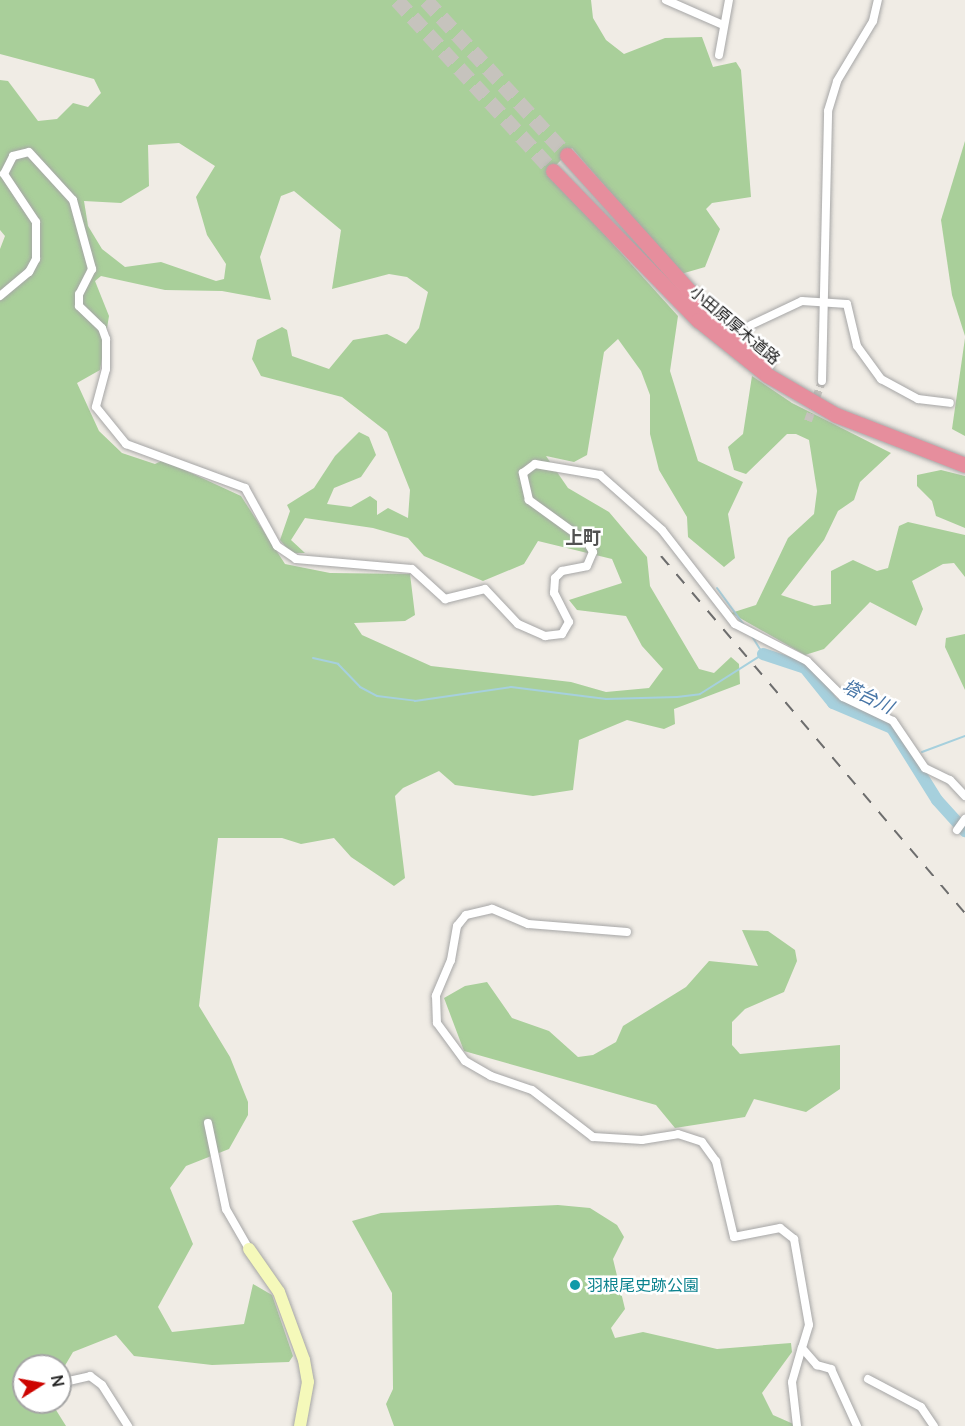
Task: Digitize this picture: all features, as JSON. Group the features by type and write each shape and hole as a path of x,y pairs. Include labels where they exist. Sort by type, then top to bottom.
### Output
{"highway":[{"name":"小田原厚木道路","path":"567,155 704,307 772,367 839,407 965,456"},
{"name":"小田原厚木道路","path":"554,171 674,297 767,375 836,415 965,465"}],"street":[{"path":"666,0 723,25"},
{"path":"719,55 729,0"},
{"path":"822,381 828,111 837,81 873,21 878,0"},
{"path":"0,296 31,270 36,259 36,222 4,174 9,159 29,153 73,200 92,269 79,294 79,306 102,328 106,339 106,369 96,407 126,444 245,488 277,546 296,559 412,568 445,599 482,589 521,626 545,636 562,634 569,622 554,593 555,578 562,571 587,566 593,552 587,542 529,500 523,473 535,464 600,475 662,530 735,624 807,661 843,697 893,721 925,768 950,780 965,796"},
{"path":"751,325 787,305 824,302 851,307 857,346 881,379 918,399 950,403"},
{"path":"627,932 528,924 492,909 466,915 457,926 451,960 436,996 437,1023 471,1065 532,1090 585,1134 642,1140 678,1134 702,1142 716,1161 734,1237 780,1228 794,1239 809,1325 792,1382 798,1426"},
{"path":"208,1123 226,1209 249,1249 279,1292 304,1360 308,1382 300,1426"},
{"path":"802,1348 817,1365 831,1369 857,1426"},
{"path":"72,1380 90,1376 102,1385 128,1426"},
{"path":"868,1379 921,1407 933,1426"}],"green space":[{"path":"0,0 591,0 593,18 606,40 624,54 665,38 702,37 713,67 736,62 741,70 751,197 712,203 706,209 720,229 705,267 681,274 572,148 549,173 678,316 670,371 698,461 743,482 728,514 735,558 724,567 688,537 687,517 659,470 650,434 650,395 641,371 618,339 604,352 587,455 574,462 546,456 568,488 609,512 647,557 650,586 699,669 714,673 731,657 739,664 740,684 674,709 675,724 664,729 627,720 579,740 573,790 533,796 455,785 439,771 403,788 395,796 405,878 394,886 351,857 334,838 301,844 282,838 218,838 199,1006 230,1057 248,1102 248,1115 229,1149 186,1166 170,1188 193,1244 158,1307 172,1332 244,1324 253,1284 272,1295 293,1356 289,1362 212,1365 134,1356 116,1335 72,1354 12,1354 12,1414 58,1414 66,1426 0,1426 0,249 5,236 0,230 0,80 8,81 38,121 57,119 73,103 88,107 101,93 94,79 0,54","holes":["179,143 215,166 196,197 207,235 226,264 224,279 216,281 161,262 125,267 102,249 88,226 84,201 121,203 149,186 148,145","294,191 341,230 332,289 389,274 407,277 428,292 419,328 406,344 387,334 353,340 329,369 292,356 287,330 282,327 257,340 252,359 261,376 342,397 387,432 410,490 408,518 388,508 377,515 377,501 370,496 351,507 327,504 334,488 361,477 376,455 369,437 359,432 335,456 314,488 287,505 290,511 280,540 291,553 305,553 291,540 305,518 373,528 408,538 424,556 483,581 524,564 538,541 612,559 622,583 569,600 577,610 626,616 642,646 663,669 649,688 606,692 571,682 431,666 362,635 354,623 405,621 415,615 410,574 330,573 285,564 241,496 163,460 155,464 122,453 99,431 77,383 100,370 109,316 95,281 101,276 165,290 222,291 271,300 260,257 281,196"]},
{"path":"965,141 965,336 952,295 941,220"},
{"path":"965,338 965,436 952,429"},
{"path":"752,376 792,403 891,453 860,482 854,500 838,511 824,540 781,595 814,606 831,604 831,571 853,560 877,571 888,568 899,526 908,522 965,535 965,577 954,563 943,564 912,581 923,609 916,626 870,602 824,649 805,655 731,613 756,605 788,538 814,514 817,491 809,440 796,434 787,434 746,474 734,470 728,447 743,434"},
{"path":"941,470 965,476 965,528 936,516 932,501 917,486 917,475"},
{"path":"965,634 965,690 945,647 946,638"},
{"path":"742,930 768,931 795,950 797,961 784,992 745,1009 732,1022 732,1045 740,1054 840,1045 840,1089 806,1112 754,1099 745,1117 675,1128 656,1105 464,1051 444,998 465,986 487,982 512,1018 549,1031 578,1057 593,1055 616,1042 623,1026 686,987 709,961 758,966"},
{"path":"558,1205 590,1208 617,1225 624,1237 613,1259 625,1309 611,1328 615,1338 643,1332 717,1349 791,1343 792,1352 762,1393 773,1415 798,1426 394,1426 386,1404 393,1389 392,1293 352,1221 381,1213"}],"waterway":[{"name":"塔台川","path":"717,588 744,625"},
{"path":"313,658 338,664 360,687 377,696 415,701 511,687 606,699 677,697 700,694 763,654 751,635"},
{"name":"塔台川","path":"763,654 805,668 833,703 892,728 937,800 965,831"},
{"path":"922,752 965,736"}],"tunnel":[{"path":"397,0 553,171"},
{"path":"426,0 567,155"},
{"path":"808,421 822,381"}],"railway":[{"path":"661,556 965,913"}],"place":[{"name":"羽根尾史跡公園","path":"575,1285"}],"district":[{"name":"上町","path":"583,537"}]}
